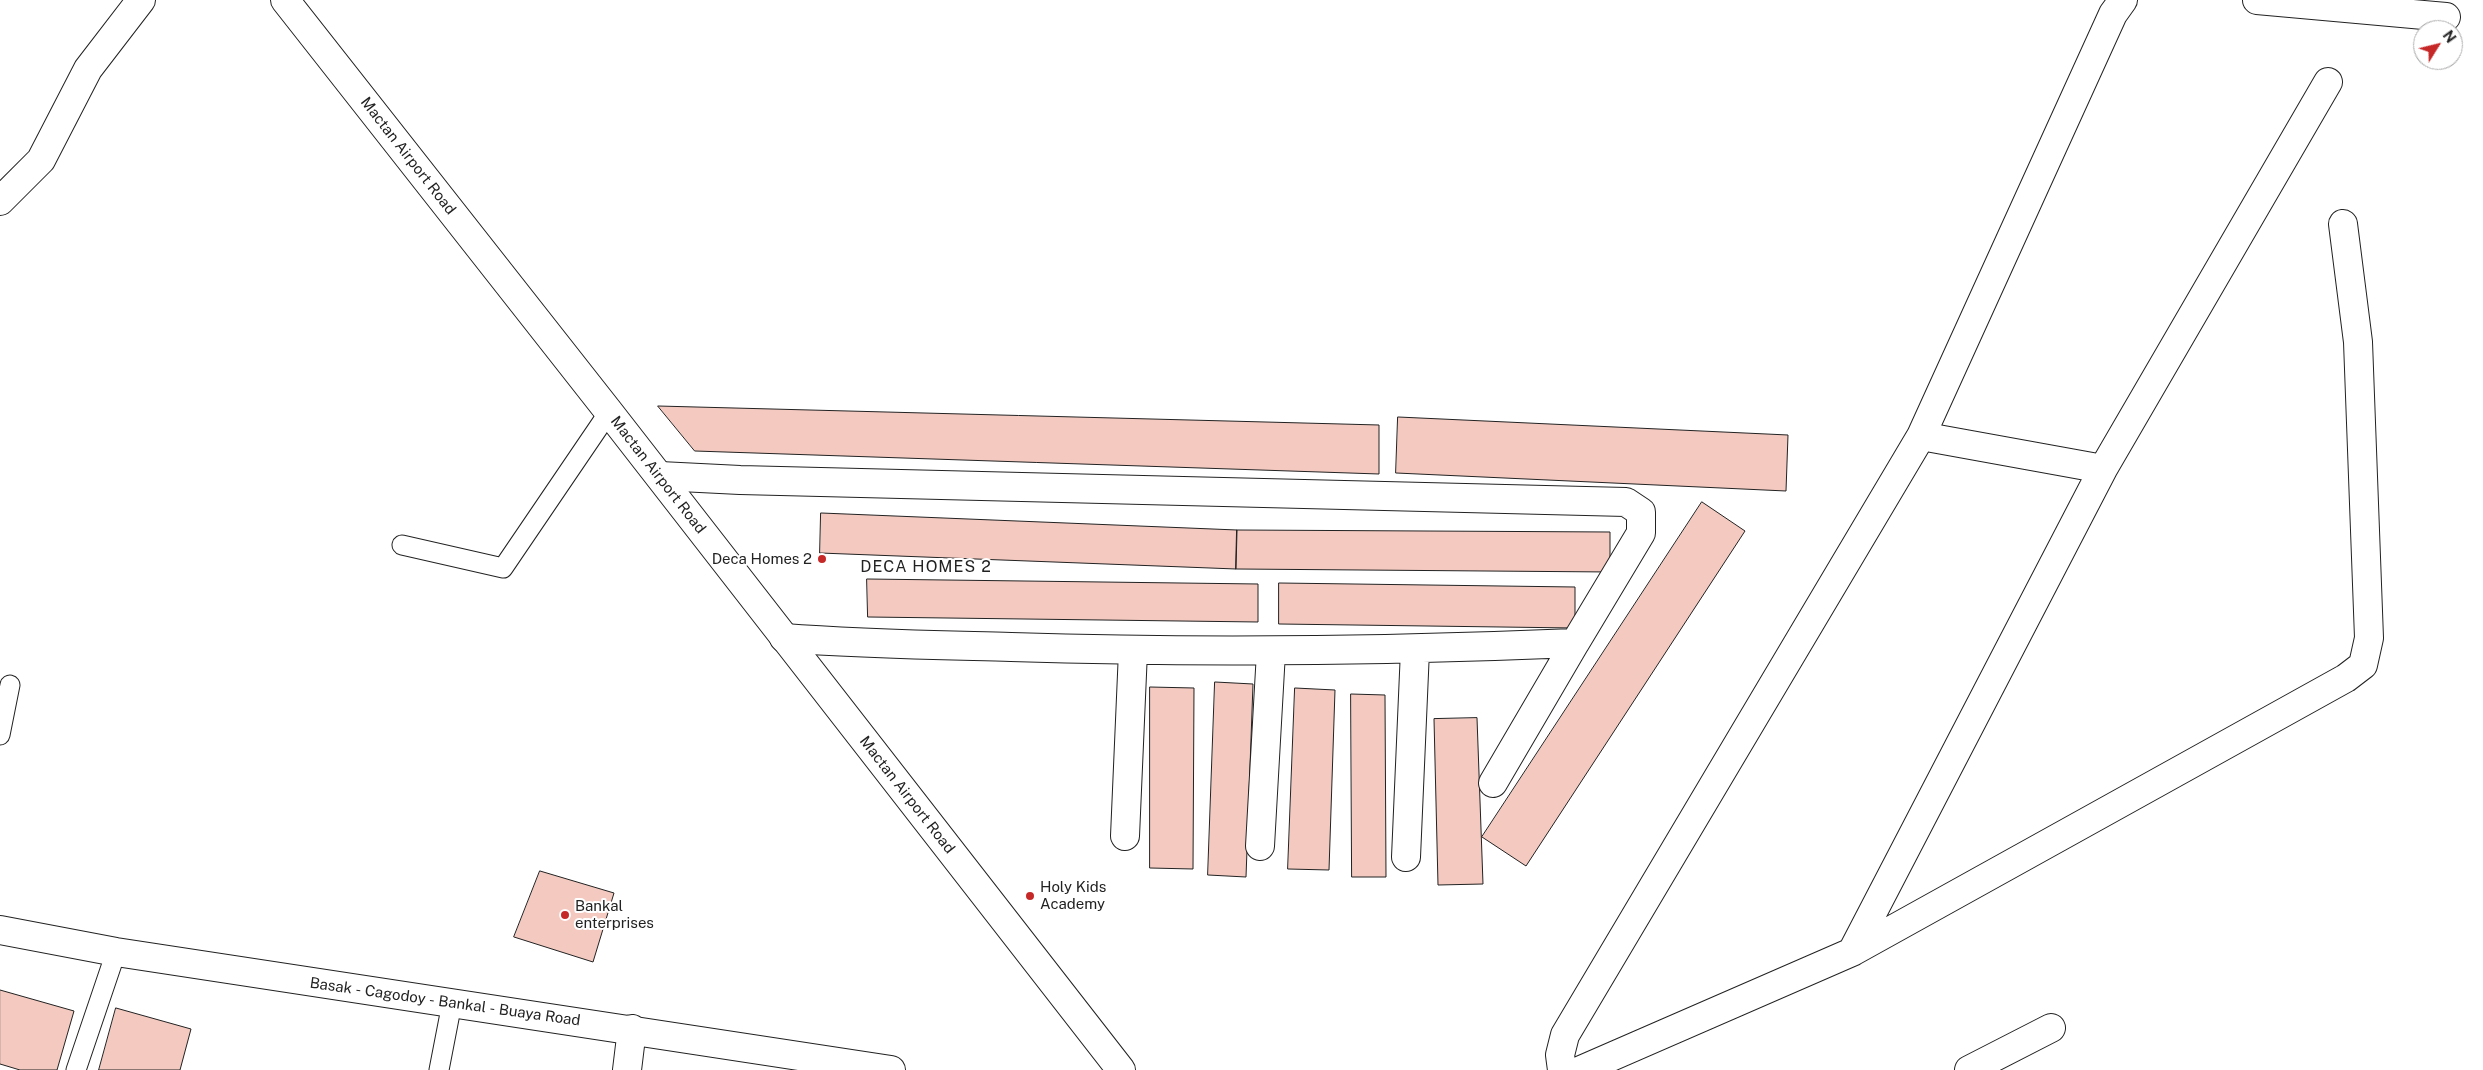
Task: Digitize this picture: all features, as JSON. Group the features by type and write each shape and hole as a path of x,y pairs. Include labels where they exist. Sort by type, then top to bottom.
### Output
{"street":[{"path":"0,201 41,160 88,69 141,0"},
{"name":"Mactan Airport Road","path":"285,0 610,412 1122,1070"},
{"path":"1562,1070 1560,1055 1565,1035 1921,436 2113,14 2123,0"},
{"path":"2257,0 2446,17"},
{"path":"1852,952 2103,469 2328,82"},
{"path":"1581,1070 1852,952 2346,678 2363,665 2369,638 2358,342 2343,224"},
{"path":"1921,436 2103,469"},
{"path":"660,476 740,480 1626,502 1641,512 1641,533 1493,783"},
{"path":"784,638 849,642 1133,651 1271,652 1415,650 1576,643"},
{"path":"1406,856 1415,650"},
{"path":"1126,836 1133,651"},
{"path":"1260,846 1271,652"},
{"name":"Basak - Cagodoy - Bankal - Buaya Road","path":"0,930 116,952 632,1029 891,1070"},
{"path":"1969,1070 2051,1028"},
{"path":"627,1070 632,1029"}],"lane":[{"path":"402,545 503,568 610,412"},
{"path":"0,735 10,685"},
{"path":"76,1070 116,952"},
{"path":"438,1070 452,1003"}],"building":[{"path":"658,406 1379,425 1379,474 695,451"},
{"path":"1398,417 1788,435 1786,491 1396,473"},
{"path":"1702,502 1745,531 1526,866 1482,837"},
{"path":"821,513 1237,530 1236,569 820,553"},
{"path":"1237,530 1610,532 1610,572 1236,569"},
{"path":"867,579 1258,584 1258,622 868,617"},
{"path":"1279,583 1575,587 1575,628 1279,624"},
{"path":"1215,682 1253,684 1246,877 1208,875"},
{"path":"1150,687 1194,688 1193,869 1150,868"},
{"path":"1295,688 1335,690 1329,870 1288,869"},
{"path":"1351,694 1385,695 1386,877 1352,877"},
{"path":"1477,718 1483,884 1438,885 1434,719"},
{"name":"Bankal enterprises","path":"540,871 614,893 593,962 514,937"},
{"path":"0,990 74,1011 57,1070 20,1070 0,1064"},
{"path":"116,1008 191,1029 180,1070 99,1070"}],"place":[{"name":"Deca Homes 2","path":"822,559"},
{"name":"Holy Kids Academy","path":"1030,896"},
{"name":"Bankal enterprises","path":"565,915"}],"district":[{"name":"DECA HOMES 2","path":"926,567"}]}
